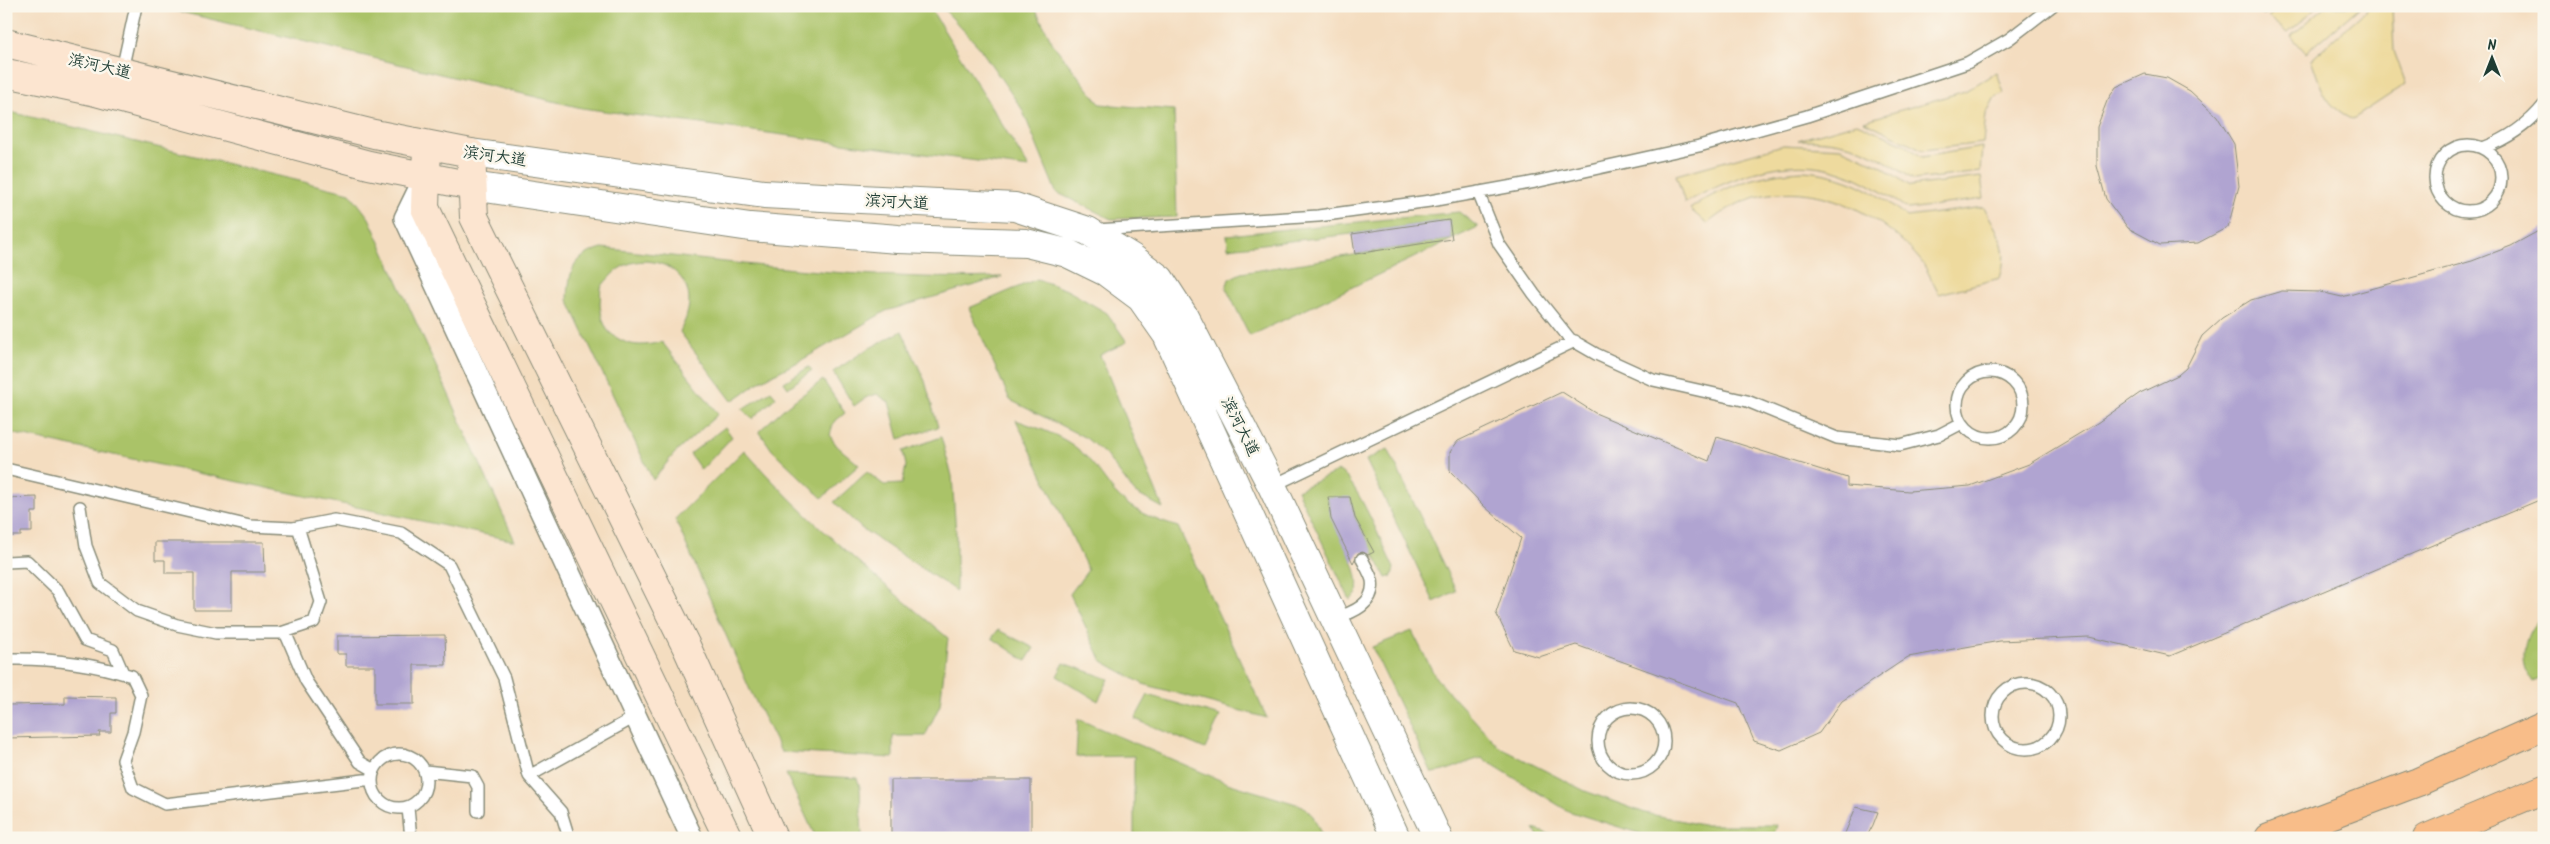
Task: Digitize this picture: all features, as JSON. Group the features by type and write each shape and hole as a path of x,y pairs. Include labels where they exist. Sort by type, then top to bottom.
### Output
{"main road":[{"name":"滨河大道","path":"6,43 122,70 374,134 471,153"},
{"name":"滨河大道","path":"6,74 92,92 369,165 472,186"},
{"path":"426,145 425,208 725,835"},
{"path":"471,153 474,217 687,648 773,838"},
{"path":"2269,838 2418,782 2544,726"},
{"path":"2427,838 2544,789"}],"street":[{"name":"滨河大道","path":"471,153 764,194 1015,207 1088,231 1160,279 1184,316 1272,486 1333,619 1438,838"},
{"path":"426,176 405,218 692,838"},
{"name":"滨河大道","path":"472,186 750,227 898,239 1026,243 1067,253 1106,272 1141,298 1167,335 1396,838"}],"lane":[{"path":"122,70 136,6"},
{"path":"1088,231 1318,216 1478,192 1699,146 1896,87 1967,63 2009,39 2052,6"},
{"path":"2483,148 2498,164 2500,187 2496,197 2488,205 2478,210 2456,210 2439,197 2435,187 2436,166 2450,150 2460,146 2472,145 2483,148 2518,131 2544,105"},
{"path":"1478,192 1499,244 1534,294 1575,341 1653,380 1747,401 1837,438 1900,445 1939,435 1962,424"},
{"path":"1272,486 1575,341"},
{"path":"1995,371 2006,375 2015,382 2021,391 2024,402 2019,424 2011,432 2001,437 1985,438 1970,431 1962,424 1957,403 1959,392 1973,376 1983,372 1995,371"},
{"path":"6,469 250,526 298,527 334,520 401,533 449,565 504,678 528,776 561,812 569,838"},
{"path":"80,507 86,546 100,583 137,611 177,625 216,632 285,632 314,622 321,602 298,527"},
{"path":"1333,619 1356,611 1369,598 1372,581 1362,559"},
{"path":"6,562 27,561 58,591 85,640 113,650 123,673"},
{"path":"285,632 306,681 360,762 373,774"},
{"path":"6,659 41,658 108,668 132,676 141,695 133,732 123,760 133,788 165,804 373,774"},
{"path":"2030,682 2050,692 2057,702 2060,712 2059,724 2054,734 2046,743 2036,748 2020,748 2005,742 1994,724 1992,714 2000,694 2019,683 2030,682"},
{"path":"1629,708 1646,710 1655,717 1662,726 1664,738 1664,749 1659,759 1651,767 1636,774 1620,772 1610,767 1603,759 1598,744 1600,728 1605,719 1614,712 1629,708"},
{"path":"528,776 635,717"},
{"path":"405,754 413,758 425,771 426,789 422,797 408,808 390,808 382,803 372,788 373,774 387,757 405,754"},
{"path":"425,771 472,776 478,787 478,811"},
{"path":"408,808 411,838"}],"green space":[{"path":"156,6 929,6 1029,168 582,108"},
{"path":"941,6 1034,6 1053,44 1100,104 1174,110 1177,217 1111,219 1056,192 1022,109 979,47"},
{"path":"6,111 350,193 369,218 515,541 6,432"},
{"path":"1459,212 1478,227 1250,336 1226,288 1229,279 1241,273 1452,239 1449,220 1352,234 1228,248 1227,235"},
{"path":"602,248 852,274 952,278 1002,277 886,311 800,361 762,380 732,401 680,332 686,316 689,297 685,284 676,273 664,265 649,261 635,262 620,268 601,288 601,310 607,330 628,343 647,345 662,342 718,414 674,454 653,480 568,300 571,273 574,266 584,256"},
{"path":"1037,279 1067,290 1107,313 1127,342 1100,355 1163,508 1135,493 1105,454 1086,438 1010,400 969,308"},
{"path":"902,331 925,381 938,427 899,439 889,402 877,394 865,398 854,406 833,372 866,350"},
{"path":"809,367 812,370 788,388 784,382"},
{"path":"823,380 845,413 833,423 830,436 837,446 859,465 822,498 772,450 759,431 788,405"},
{"path":"771,391 776,397 752,419 742,409"},
{"path":"1016,420 1065,440 1089,460 1114,492 1127,504 1152,518 1178,527 1267,718 1143,684 1102,661 1070,594 1088,570"},
{"path":"725,427 732,437 701,470 690,454"},
{"path":"941,437 952,476 956,534 956,591 861,528 834,502 867,472 884,485 902,484 906,466 903,451"},
{"path":"1388,449 1456,591 1434,602 1366,460"},
{"path":"744,450 767,476 868,571 948,638 940,705 925,736 893,736 893,758 781,752 750,690 675,519"},
{"path":"1339,471 1354,487 1394,568 1392,576 1386,578 1355,518 1350,498 1328,497 1334,522 1351,558 1358,582 1357,594 1350,600 1297,490"},
{"path":"2544,616 2544,677 2534,682 2528,673 2524,661 2525,646 2530,632 2538,620"},
{"path":"998,630 1034,648 1026,661 992,638"},
{"path":"1412,631 1436,678 1499,747 1585,791 1645,813 1702,825 1777,825 1773,838 1654,838 1568,811 1482,758 1432,773 1372,647"},
{"path":"1064,663 1109,679 1098,701 1057,676"},
{"path":"1148,695 1220,716 1205,749 1135,719"},
{"path":"1078,719 1227,783 1303,806 1313,816 1323,838 1134,838 1134,756 1076,757"},
{"path":"786,774 857,778 860,787 862,838 816,838"},
{"path":"1534,829 1560,838 1539,838"}],"sand":[{"path":"2250,6 2274,6 2264,15"},
{"path":"2281,6 2318,6 2288,33 2268,17"},
{"path":"2326,6 2361,6 2306,53 2291,36"},
{"path":"2371,6 2392,6 2394,51 2406,84 2353,119 2343,114 2329,102 2321,87 2311,59"},
{"path":"1997,72 2004,93 1995,97 1986,114 1983,143 1923,150 1864,121 1965,91"},
{"path":"1857,123 1904,144 1922,157 1982,147 1980,172 1914,180 1886,161 1860,149 1832,142 1798,140"},
{"path":"1783,145 1841,148 1881,166 1910,186 1981,177 1984,199 1908,209 1876,188 1850,175 1821,167 1800,165 1760,171 1740,177 1685,203 1676,175"},
{"path":"1803,171 1833,176 1859,185 1883,199 1907,217 1984,207 1998,233 2003,249 2004,258 2000,278 1939,294 1921,261 1899,239 1875,220 1848,205 1820,196 1791,192 1763,195 1734,206 1707,224 1690,209 1730,187 1744,182 1788,172"}],"building":[{"path":"2145,74 2167,78 2190,91 2217,116 2234,144 2239,186 2228,227 2198,243 2160,245 2128,228 2106,199 2097,166 2097,127 2107,101 2116,87"},
{"path":"1449,220 1452,239 1355,254 1352,234"},
{"path":"2544,228 2544,498 2170,656 2089,637 2000,641 1908,657 1842,701 1819,733 1781,750 1754,741 1738,703 1576,645 1539,657 1514,650 1496,613 1521,538 1484,506 1450,471 1450,452 1458,441 1562,392 1595,413 1709,461 1717,437 1847,478 1847,486 1909,491 1970,486 2029,464 2097,423 2140,393 2178,375 2186,368 2202,336 2222,318 2251,300 2282,291 2320,292 2342,297 2472,261 2511,246"},
{"path":"37,497 37,512 32,512 32,532 21,532 21,536 6,536 6,498"},
{"path":"1328,497 1350,497 1355,518 1374,552 1368,555 1363,552 1358,553 1353,563 1331,519"},
{"path":"155,542 264,542 265,572 232,572 232,610 194,610 194,573 165,573 165,560 155,560"},
{"path":"445,635 446,665 414,665 414,704 375,704 375,666 346,666 346,654 337,654 337,636"},
{"path":"65,696 116,697 116,713 111,713 111,732 99,732 100,736 6,738 6,705 65,704"},
{"path":"891,780 1031,780 1031,838 891,838"},
{"path":"1856,807 1878,812 1873,825 1866,838 1843,838"}]}
